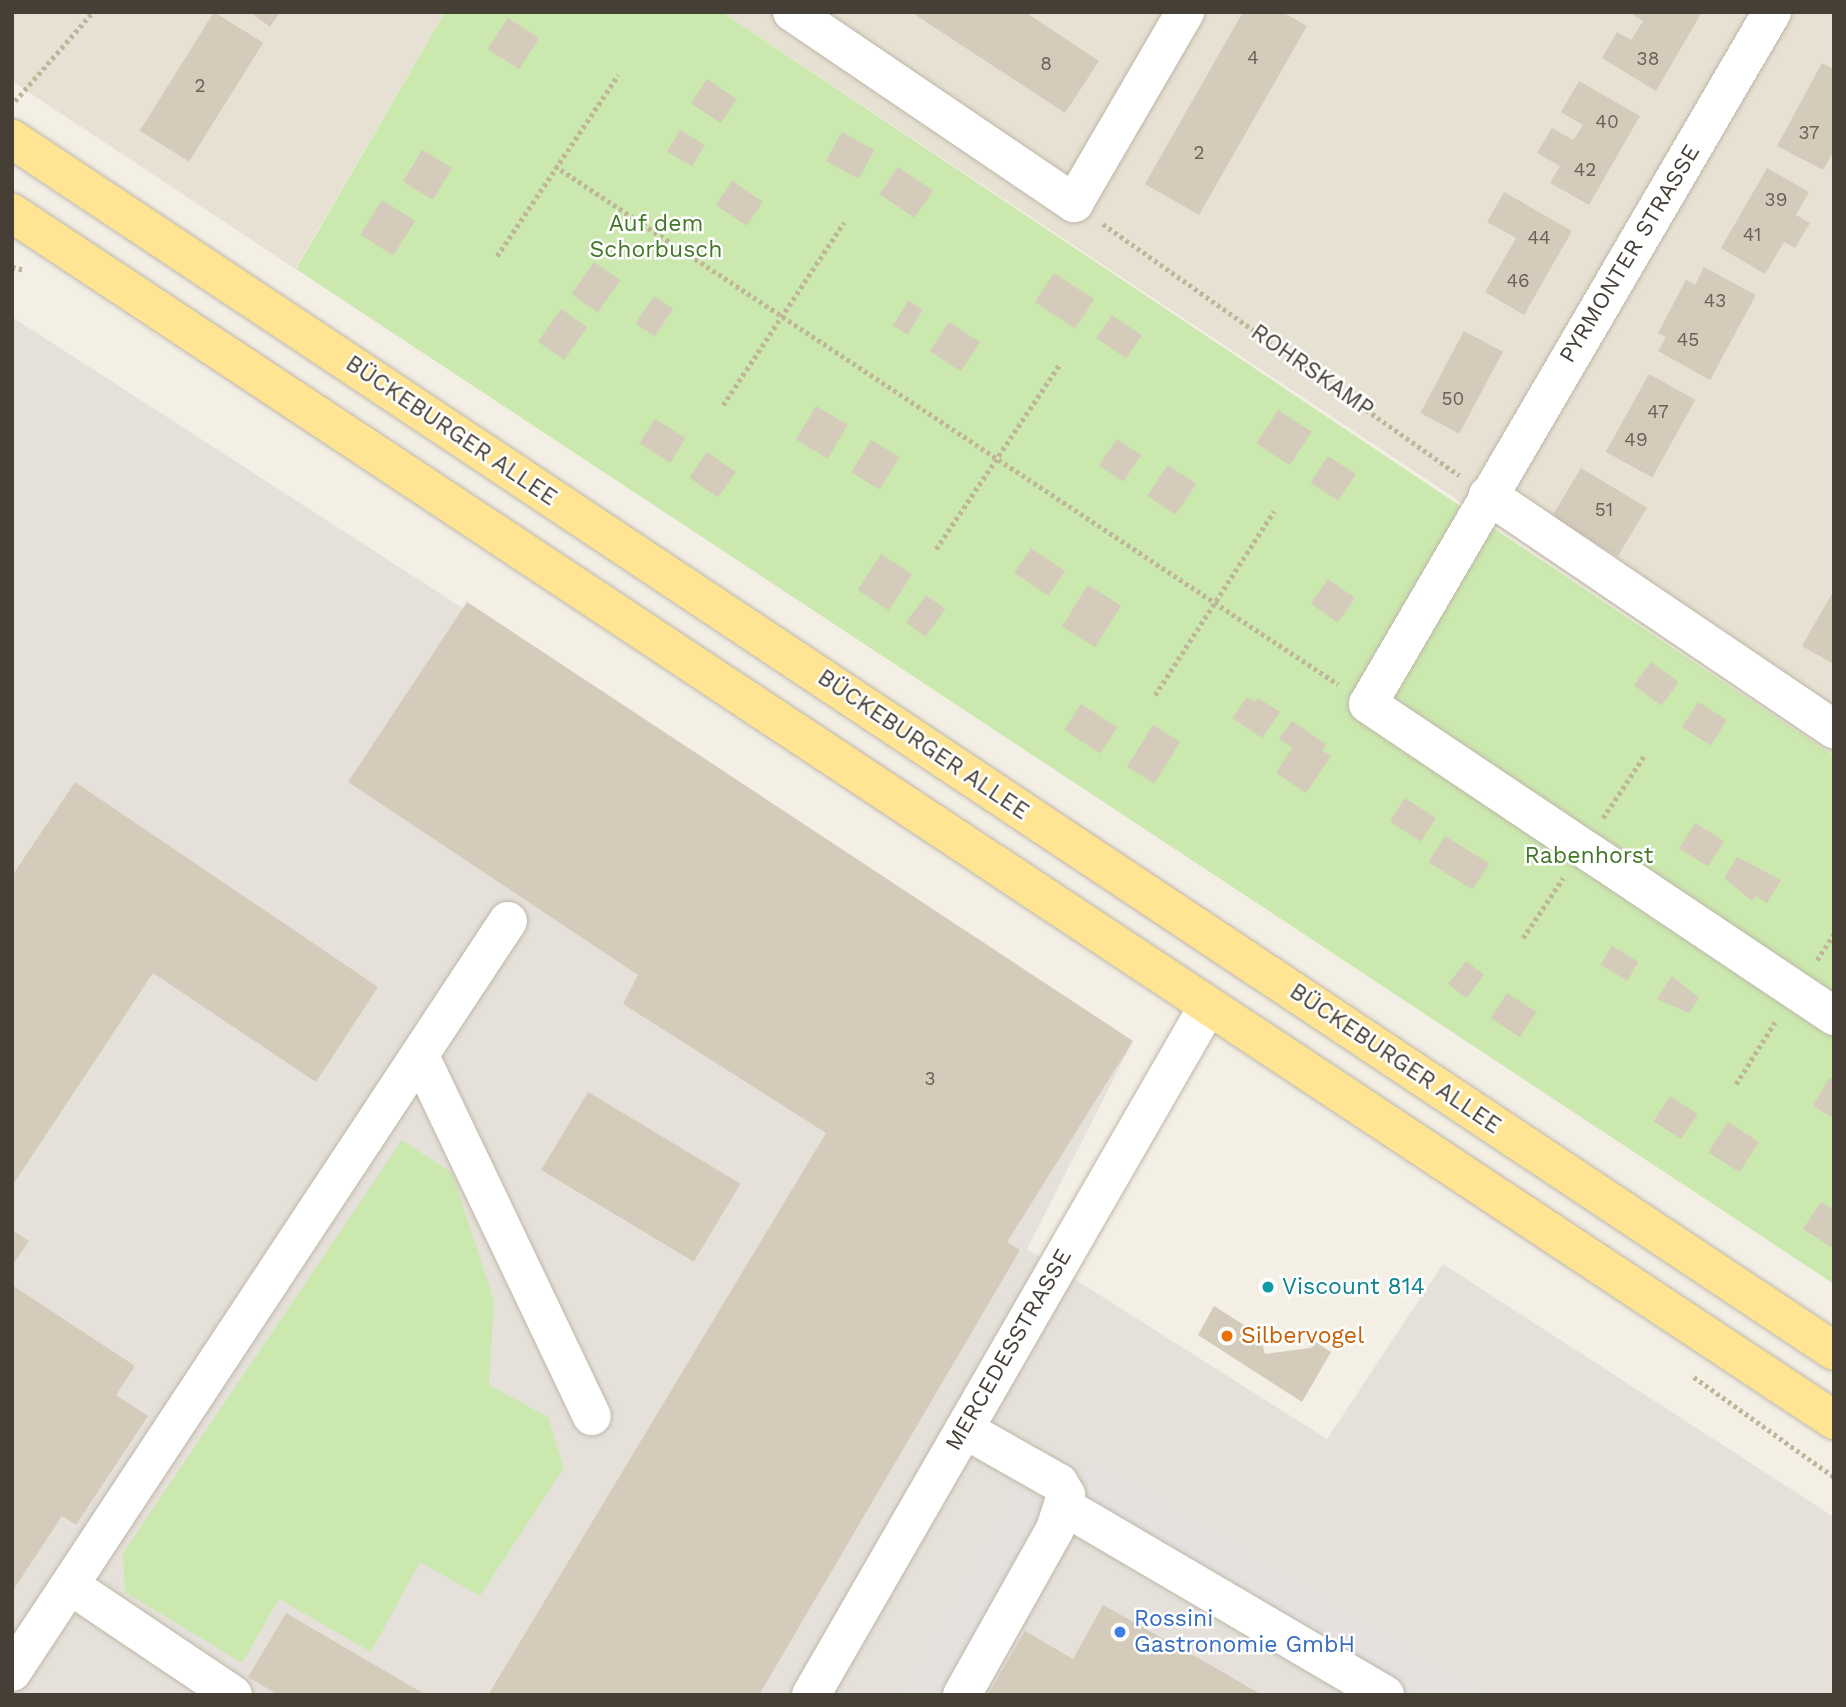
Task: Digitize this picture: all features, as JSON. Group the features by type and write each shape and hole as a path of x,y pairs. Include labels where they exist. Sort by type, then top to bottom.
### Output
{"main road":[{"name":"BÜCKEBURGER ALLEE","path":"12,139 1834,1351"},
{"path":"12,213 1834,1420"}],"street":[{"path":"792,12 1074,203 1185,12"},
{"name":"PYRMONTER STRASSE","path":"1368,704 1772,12"},
{"path":"1488,495 1834,729"},
{"path":"1368,704 1834,1016"},
{"path":"12,1672 508,921"},
{"name":"MERCEDESSTRASSE","path":"811,1695 1208,1006"},
{"path":"420,1056 592,1416"},
{"path":"962,1695 1065,1507 1066,1494 1059,1483 964,1429"},
{"path":"1065,1507 1385,1695"},
{"path":"71,1586 233,1695"}],"path":[{"path":"13,104 93,12"},
{"path":"497,256 618,75"},
{"path":"555,166 1368,704"},
{"name":"ROHRSKAMP","path":"1074,203 1488,495"},
{"path":"723,405 844,222"},
{"path":"936,550 1059,365"},
{"path":"1154,695 1274,511"}],"shaded area":[{"path":"12,12 445,12 295,269 12,81"},
{"path":"722,12 1834,12 1834,756 1453,497"},
{"path":"12,317 1133,1041 1027,1249 1327,1439 1443,1264 1834,1517 1834,1695 12,1695"},
{"path":"1093,1459 1485,1695 1385,1695 1068,1508"},
{"path":"1022,1482 1055,1529 962,1695 903,1695"}],"green space":[{"name":"Auf dem Schorbusch","path":"445,12 722,12 1834,756 1834,1284 296,269"},
{"path":"402,1140 452,1173 494,1300 489,1385 548,1417 564,1468 480,1596 420,1562 371,1652 279,1599 242,1663 125,1592 123,1553"}],"building":[{"path":"214,12 263,43 189,161 140,131"},
{"path":"250,12 280,12 270,27"},
{"path":"911,12 1025,12 1099,61 1065,113"},
{"path":"1243,12 1282,12 1307,26 1199,215 1145,184"},
{"path":"1628,12 1702,12 1656,91 1602,58 1617,32 1631,40 1643,21"},
{"path":"508,18 539,38 519,69 488,49"},
{"path":"1822,63 1834,69 1834,151 1823,170 1777,146"},
{"path":"707,79 737,99 721,123 691,103"},
{"path":"1579,81 1640,116 1589,205 1550,183 1560,166 1537,153 1552,128 1573,140 1583,125 1561,112"},
{"path":"680,130 705,145 692,166 667,151"},
{"path":"842,132 874,150 858,179 826,161"},
{"path":"422,150 452,168 433,200 403,182"},
{"path":"898,167 933,190 914,218 880,194"},
{"path":"1767,168 1809,192 1796,215 1810,223 1795,248 1784,242 1765,274 1721,248"},
{"path":"732,181 763,202 746,226 716,205"},
{"path":"1504,192 1572,231 1524,315 1485,292 1516,238 1487,222"},
{"path":"382,200 415,221 393,255 360,235"},
{"path":"594,262 620,280 598,312 572,294"},
{"path":"1704,267 1756,295 1710,380 1658,351 1666,337 1658,333 1686,280 1695,285"},
{"path":"1054,273 1094,299 1075,328 1035,302"},
{"path":"654,296 673,309 655,336 636,323"},
{"path":"908,301 923,310 908,335 893,326"},
{"path":"561,309 587,327 564,360 538,342"},
{"path":"1112,315 1142,335 1126,358 1096,338"},
{"path":"949,322 980,342 961,372 930,351"},
{"path":"1464,331 1503,352 1459,434 1420,413"},
{"path":"1649,374 1695,400 1652,478 1606,452"},
{"path":"816,406 848,425 828,458 796,439"},
{"path":"1278,410 1312,432 1290,465 1256,444"},
{"path":"655,419 686,438 670,463 640,444"},
{"path":"1117,439 1141,455 1123,482 1099,466"},
{"path":"871,440 899,457 880,490 851,473"},
{"path":"707,452 736,472 718,497 689,477"},
{"path":"1328,456 1356,474 1338,501 1311,483"},
{"path":"1168,465 1196,484 1175,515 1147,496"},
{"path":"1581,468 1647,508 1618,557 1552,517"},
{"path":"1031,548 1065,571 1048,596 1014,573"},
{"path":"881,554 912,574 889,610 858,590"},
{"path":"1328,579 1355,598 1338,623 1311,604"},
{"path":"1088,585 1121,606 1095,647 1062,627"},
{"path":"1834,590 1834,664 1802,646"},
{"path":"926,595 945,609 925,637 906,623"},
{"path":"467,602 1133,1041 1007,1242 1020,1250 759,1695 488,1695 826,1133 623,1004 638,975 348,782"},
{"path":"1651,662 1679,682 1661,705 1634,685"},
{"path":"1247,697 1255,702 1258,698 1280,712 1262,738 1232,718"},
{"path":"1698,702 1727,720 1711,745 1682,727"},
{"path":"1081,704 1117,727 1100,753 1064,730"},
{"path":"1292,721 1327,745 1322,750 1331,756 1306,793 1276,773 1292,748 1279,739"},
{"path":"1153,725 1180,742 1154,784 1127,767"},
{"path":"75,782 378,987 316,1082 153,973 12,1186 12,876"},
{"path":"1405,798 1436,818 1421,842 1390,821"},
{"path":"1695,823 1724,841 1708,866 1679,848"},
{"path":"1445,836 1489,864 1473,890 1429,862"},
{"path":"1737,857 1781,880 1767,903 1756,896 1752,901 1724,878"},
{"path":"1612,946 1639,962 1627,981 1601,965"},
{"path":"1466,961 1484,975 1466,998 1448,984"},
{"path":"1672,976 1699,998 1689,1013 1657,999"},
{"path":"1507,993 1536,1012 1520,1037 1491,1018"},
{"path":"1829,1078 1834,1081 1834,1118 1813,1106"},
{"path":"588,1092 741,1184 694,1262 541,1170"},
{"path":"1670,1096 1698,1114 1681,1139 1654,1121"},
{"path":"1728,1122 1759,1142 1739,1172 1708,1152"},
{"path":"1821,1202 1834,1211 1834,1249 1803,1229"},
{"path":"12,1230 29,1241 12,1266"},
{"path":"12,1285 135,1366 116,1395 148,1416 76,1525 62,1516 12,1592"},
{"path":"1214,1306 1269,1341 1262,1343 1265,1354 1310,1348 1309,1338 1331,1352 1302,1402 1198,1335"},
{"name":"Rossini Gastronomie GmbH","path":"1103,1605 1262,1695 988,1695 1025,1631 1073,1659"},
{"path":"286,1613 426,1695 278,1695 248,1677"}],"place":[{"name":"Viscount 814","path":"1268,1287"},
{"name":"Silbervogel","path":"1227,1336"},
{"name":"Rossini Gastronomie GmbH","path":"1120,1632"}],"park label":[{"name":"Rabenhorst","path":"1589,856"}]}
